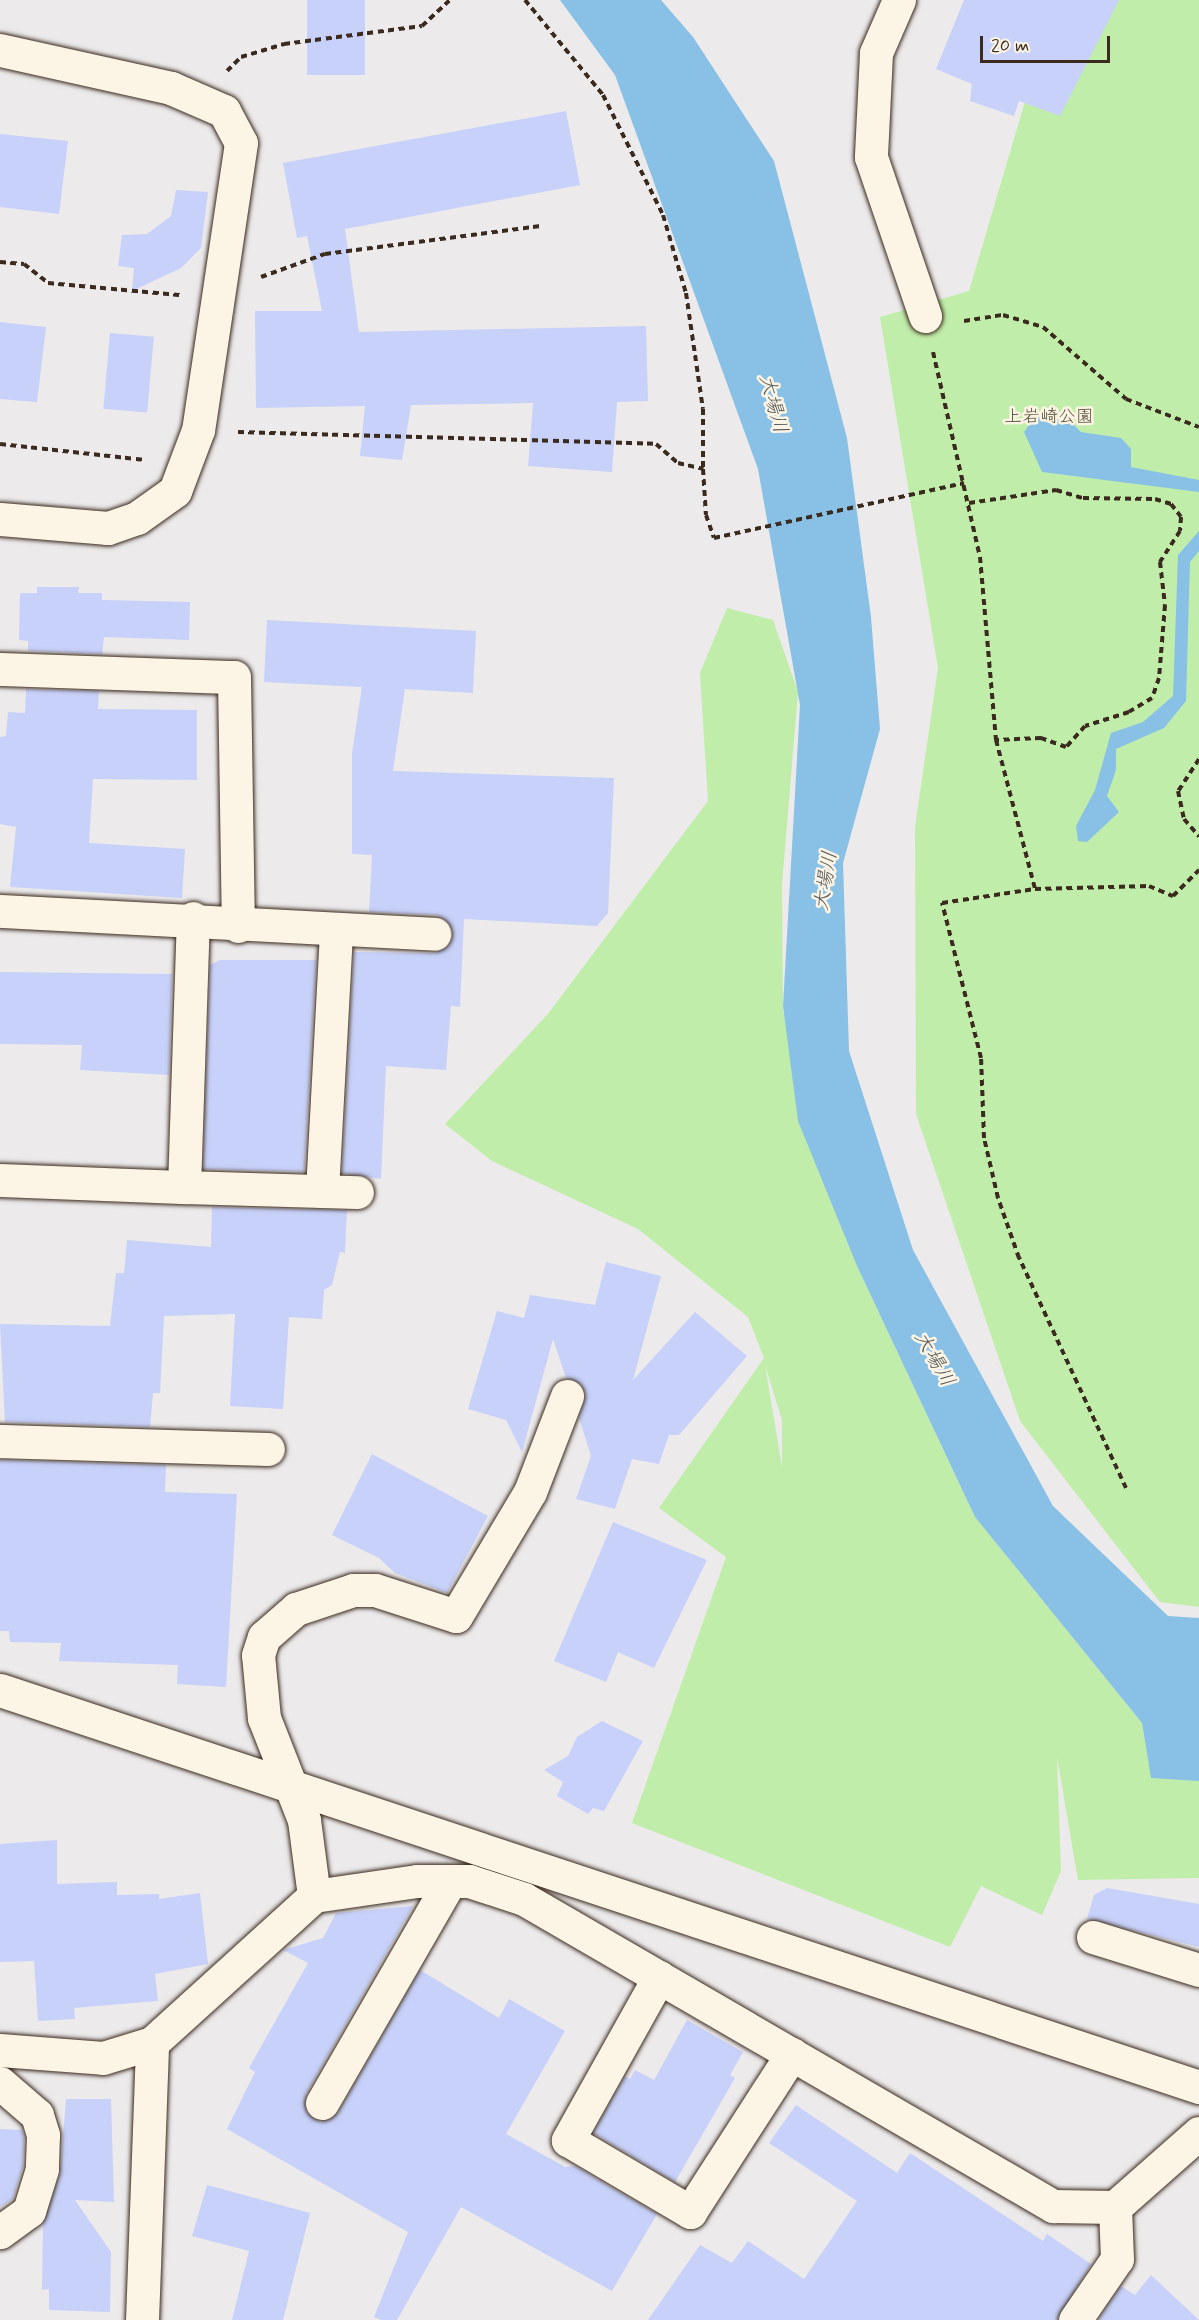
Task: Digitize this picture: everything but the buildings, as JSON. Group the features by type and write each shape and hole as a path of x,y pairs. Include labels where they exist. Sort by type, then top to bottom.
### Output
{"street":[{"path":"899,0 876,53 871,157 927,324"},
{"path":"0,50 171,88 224,111 241,143 198,430 175,491 162,502 108,528 0,519"},
{"path":"0,669 234,677 238,926"},
{"path":"0,911 193,918 238,926 434,934"},
{"path":"184,1187 193,918"},
{"path":"322,1191 336,930"},
{"path":"0,1180 357,1192"},
{"path":"314,1896 304,1820 290,1785 259,1689 258,1655 273,1624 327,1595 353,1590 375,1590 456,1616 530,1492 567,1396"},
{"path":"0,1441 268,1449"},
{"path":"0,1690 1199,2087"},
{"path":"322,2103 450,1881"},
{"path":"0,2050 103,2058 152,2043 314,1896 450,1881 500,1888 524,1899 1053,2206 1115,2207 1199,2133"},
{"path":"1093,1937 1199,1970"},
{"path":"658,1977 568,2140 690,2212 792,2054"},
{"path":"142,2320 152,2043"},
{"path":"0,2083 37,2115 43,2135 42,2169 29,2211 0,2232"},
{"path":"1075,2320 1117,2259 1115,2207"}],"path":[{"path":"197,100 241,57 284,44 422,26 450,0"},
{"path":"525,0 603,95 663,215 686,293 703,409 706,515 714,538 964,483"},
{"path":"0,262 24,264 48,283 216,298 325,255 540,226"},
{"path":"1035,889 996,740 989,629 969,503 927,324 1004,315 1043,327 1126,399 1199,427"},
{"path":"198,430 656,444 678,463 704,469"},
{"path":"0,444 187,464"},
{"path":"969,503 1056,490 1083,498 1155,499 1171,504 1181,517 1180,531 1160,562 1165,604 1159,678 1152,698 1129,712 1085,726 1066,747 1041,738 996,740"},
{"path":"1199,759 1178,791 1184,819 1199,836"},
{"path":"1126,1488 1019,1258 998,1198 984,1138 981,1058 942,903 1035,889 1149,886 1173,896 1199,870"}],"green space":[{"name":"上岩崎公園","path":"1055,0 1199,0 1199,1607 1160,1602 1020,1421 916,1114 915,827 938,668 880,317 969,291"},
{"path":"727,608 773,620 798,692 782,885 783,1011 857,1266 975,1517 1142,1723 1150,1769 1199,1779 1199,1878 1078,1880 1057,1757 1061,1871 1042,1915 981,1886 950,1947 632,1823 726,1557 659,1508 764,1358 748,1317 638,1229 492,1161 445,1124 547,1015 708,801 700,673","holes":["765,1365 782,1420 782,1467"]}],"water":[{"name":"大場川","path":"560,0 661,0 693,37 774,161 847,438 871,617 880,729 843,863 849,1051 913,1250 1053,1506 1168,1616 1199,1618 1199,1781 1151,1778 1142,1723 975,1517 857,1266 798,1121 783,1006 800,705 758,469 615,75"},
{"path":"1061,412 1081,432 1121,438 1131,449 1131,467 1199,480 1199,492 1042,472 1024,432 1034,418"},
{"path":"1199,531 1199,551 1190,562 1186,701 1164,728 1116,749 1116,770 1107,796 1119,812 1087,842 1078,841 1076,826 1095,790 1111,733 1143,722 1173,696 1178,555"}]}
